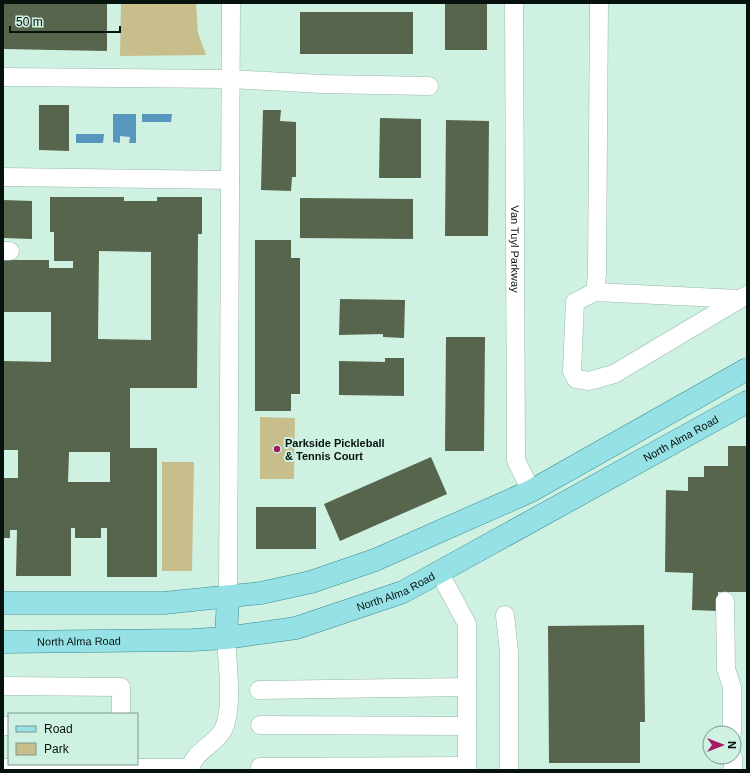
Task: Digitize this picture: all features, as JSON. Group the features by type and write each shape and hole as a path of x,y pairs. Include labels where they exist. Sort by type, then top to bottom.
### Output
{"main road":[{"path":"3,603 164,602 261,593 311,582 369,562 531,491 747,369"},
{"name":"North Alma Road","path":"3,642 192,640 226,638 296,628 403,592 747,402"},
{"path":"226,638 228,597"}],"street":[{"path":"228,597 231,3"},
{"name":"Van Tuyl Parkway","path":"514,3 516,460 531,491"},
{"path":"595,292 597,266 599,3"},
{"path":"3,77 230,79 322,84 429,86"},
{"path":"3,177 230,180"},
{"path":"595,292 743,297 614,374 589,381 576,379 572,371 575,302 595,292"},
{"path":"260,767 467,768 467,624 439,572"},
{"path":"725,601 726,669 739,687 733,725"},
{"path":"505,615 509,652 508,770"},
{"path":"3,768 121,766 190,769 198,754 222,732 227,722 229,709 226,638"},
{"path":"3,686 121,687 121,713"},
{"path":"259,690 467,688"},
{"path":"260,725 467,726"}],"green space":[{"path":"121,3 196,3 198,33 206,55 120,56"},
{"name":"Parkside Pickleball & Tennis Court","path":"260,417 295,418 294,479 260,479"},
{"path":"162,462 194,462 192,571 162,571"}],"water":[{"path":"113,114 136,114 136,143 129,143 130,137 120,136 120,143 113,142"},
{"path":"142,114 172,114 171,122 142,122"},
{"path":"76,134 104,134 103,143 76,143"}],"building":[{"path":"3,3 107,3 107,51 3,49"},
{"path":"445,3 487,3 487,50 445,50"},
{"path":"300,12 413,12 413,54 300,54"},
{"path":"39,105 69,105 69,151 39,150"},
{"path":"263,110 281,110 280,121 296,122 296,177 292,177 291,191 261,190"},
{"path":"380,118 421,119 421,178 379,178"},
{"path":"446,120 489,121 488,236 445,236"},
{"path":"50,197 124,197 124,201 157,201 157,197 202,197 202,234 198,234 197,388 130,388 130,448 157,448 157,577 107,577 107,528 101,528 101,538 75,538 75,528 71,528 71,576 16,576 17,530 10,530 10,538 3,538 3,478 18,478 18,450 3,450 3,361 51,362 51,312 3,312 3,260 49,260 49,268 73,268 73,261 54,261 54,232 50,232","holes":["99,251 151,252 151,340 98,339","69,452 110,452 110,482 68,482"]},
{"path":"300,198 413,199 413,239 300,238"},
{"path":"3,200 32,201 32,239 3,238"},
{"path":"255,240 291,240 291,258 300,258 300,394 291,394 291,411 255,411"},
{"path":"340,299 405,300 404,338 383,337 383,334 339,335"},
{"path":"446,337 485,337 484,451 445,451"},
{"path":"385,358 404,358 404,396 339,395 339,361 385,362"},
{"path":"728,446 747,446 747,592 718,592 718,611 692,610 693,573 665,572 666,490 688,491 688,477 704,477 704,466 728,466"},
{"path":"431,457 447,494 340,541 324,504"},
{"path":"256,507 316,507 316,549 256,549"},
{"path":"644,625 645,722 640,722 640,763 549,763 548,626"}],"place":[{"name":"Parkside Pickleball & Tennis Court","path":"277,449"}]}
